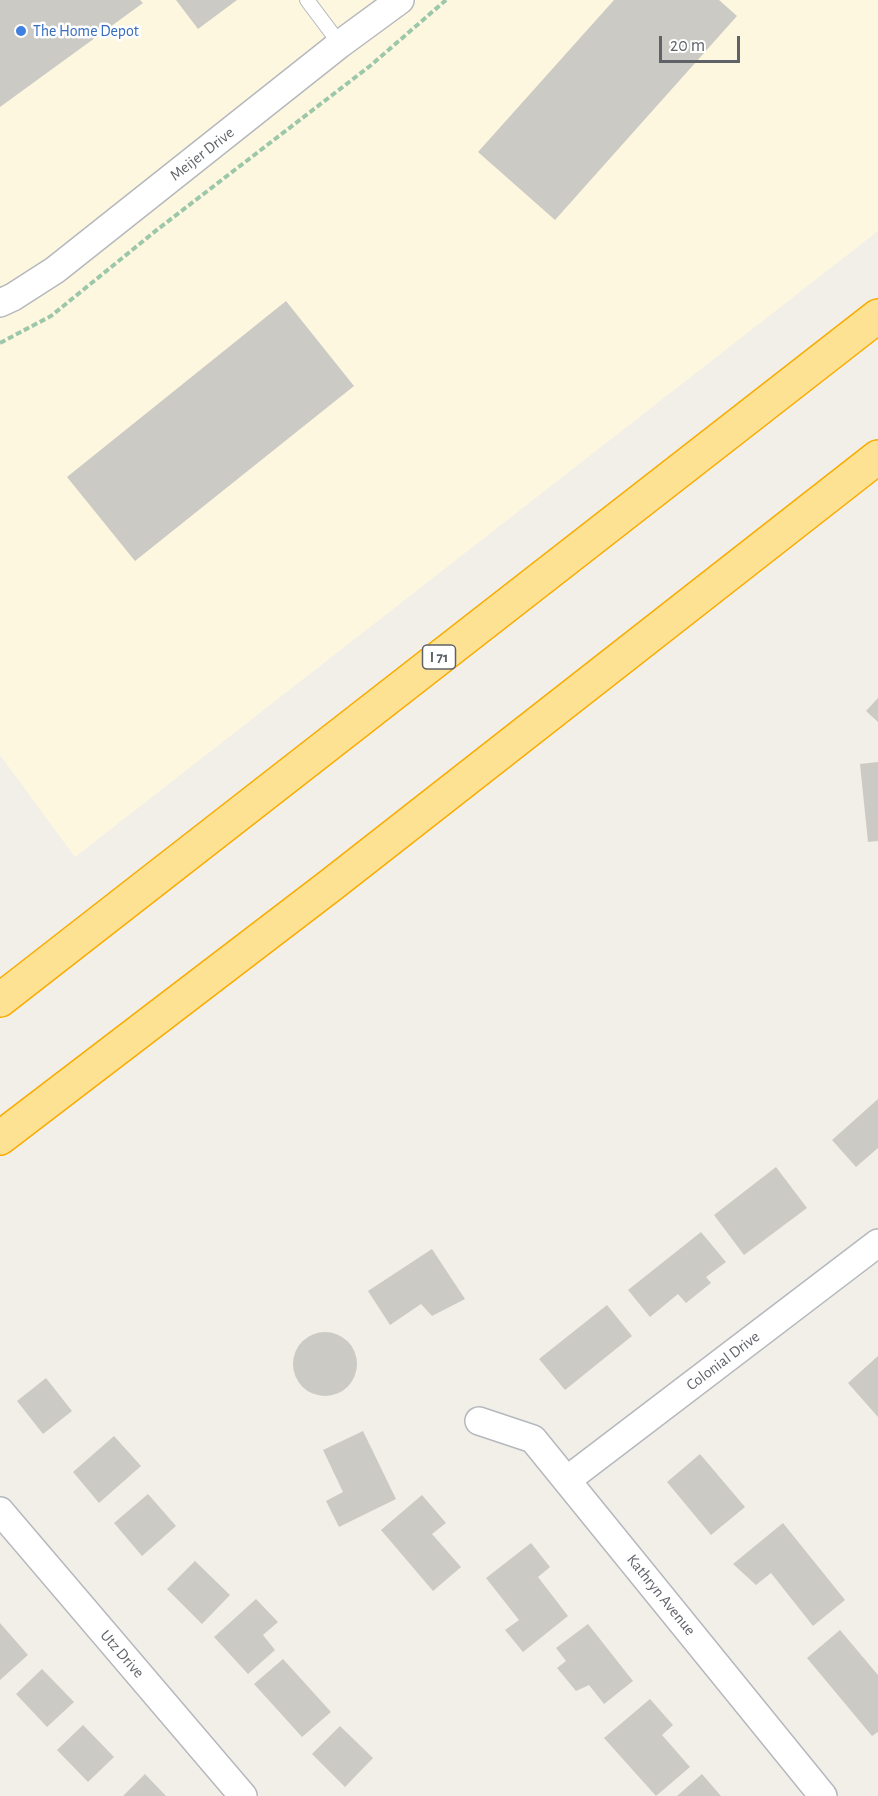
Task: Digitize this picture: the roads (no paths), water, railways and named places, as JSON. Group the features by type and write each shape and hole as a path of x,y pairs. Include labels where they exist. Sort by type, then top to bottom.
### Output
{"highway":[{"name":"I 71","path":"0,1000 878,316"},
{"path":"0,1138 340,878 878,457"}],"street":[{"name":"Meijer Drive","path":"0,303 55,270 340,44 400,0"},
{"name":"Colonial Drive","path":"567,1480 878,1243"},
{"name":"Kathryn Avenue","path":"479,1421 533,1439 823,1796"},
{"name":"Utz Drive","path":"0,1511 243,1796"}],"lane":[{"path":"307,0 340,44"}],"place":[{"name":"The Home Depot","path":"21,31"}]}
